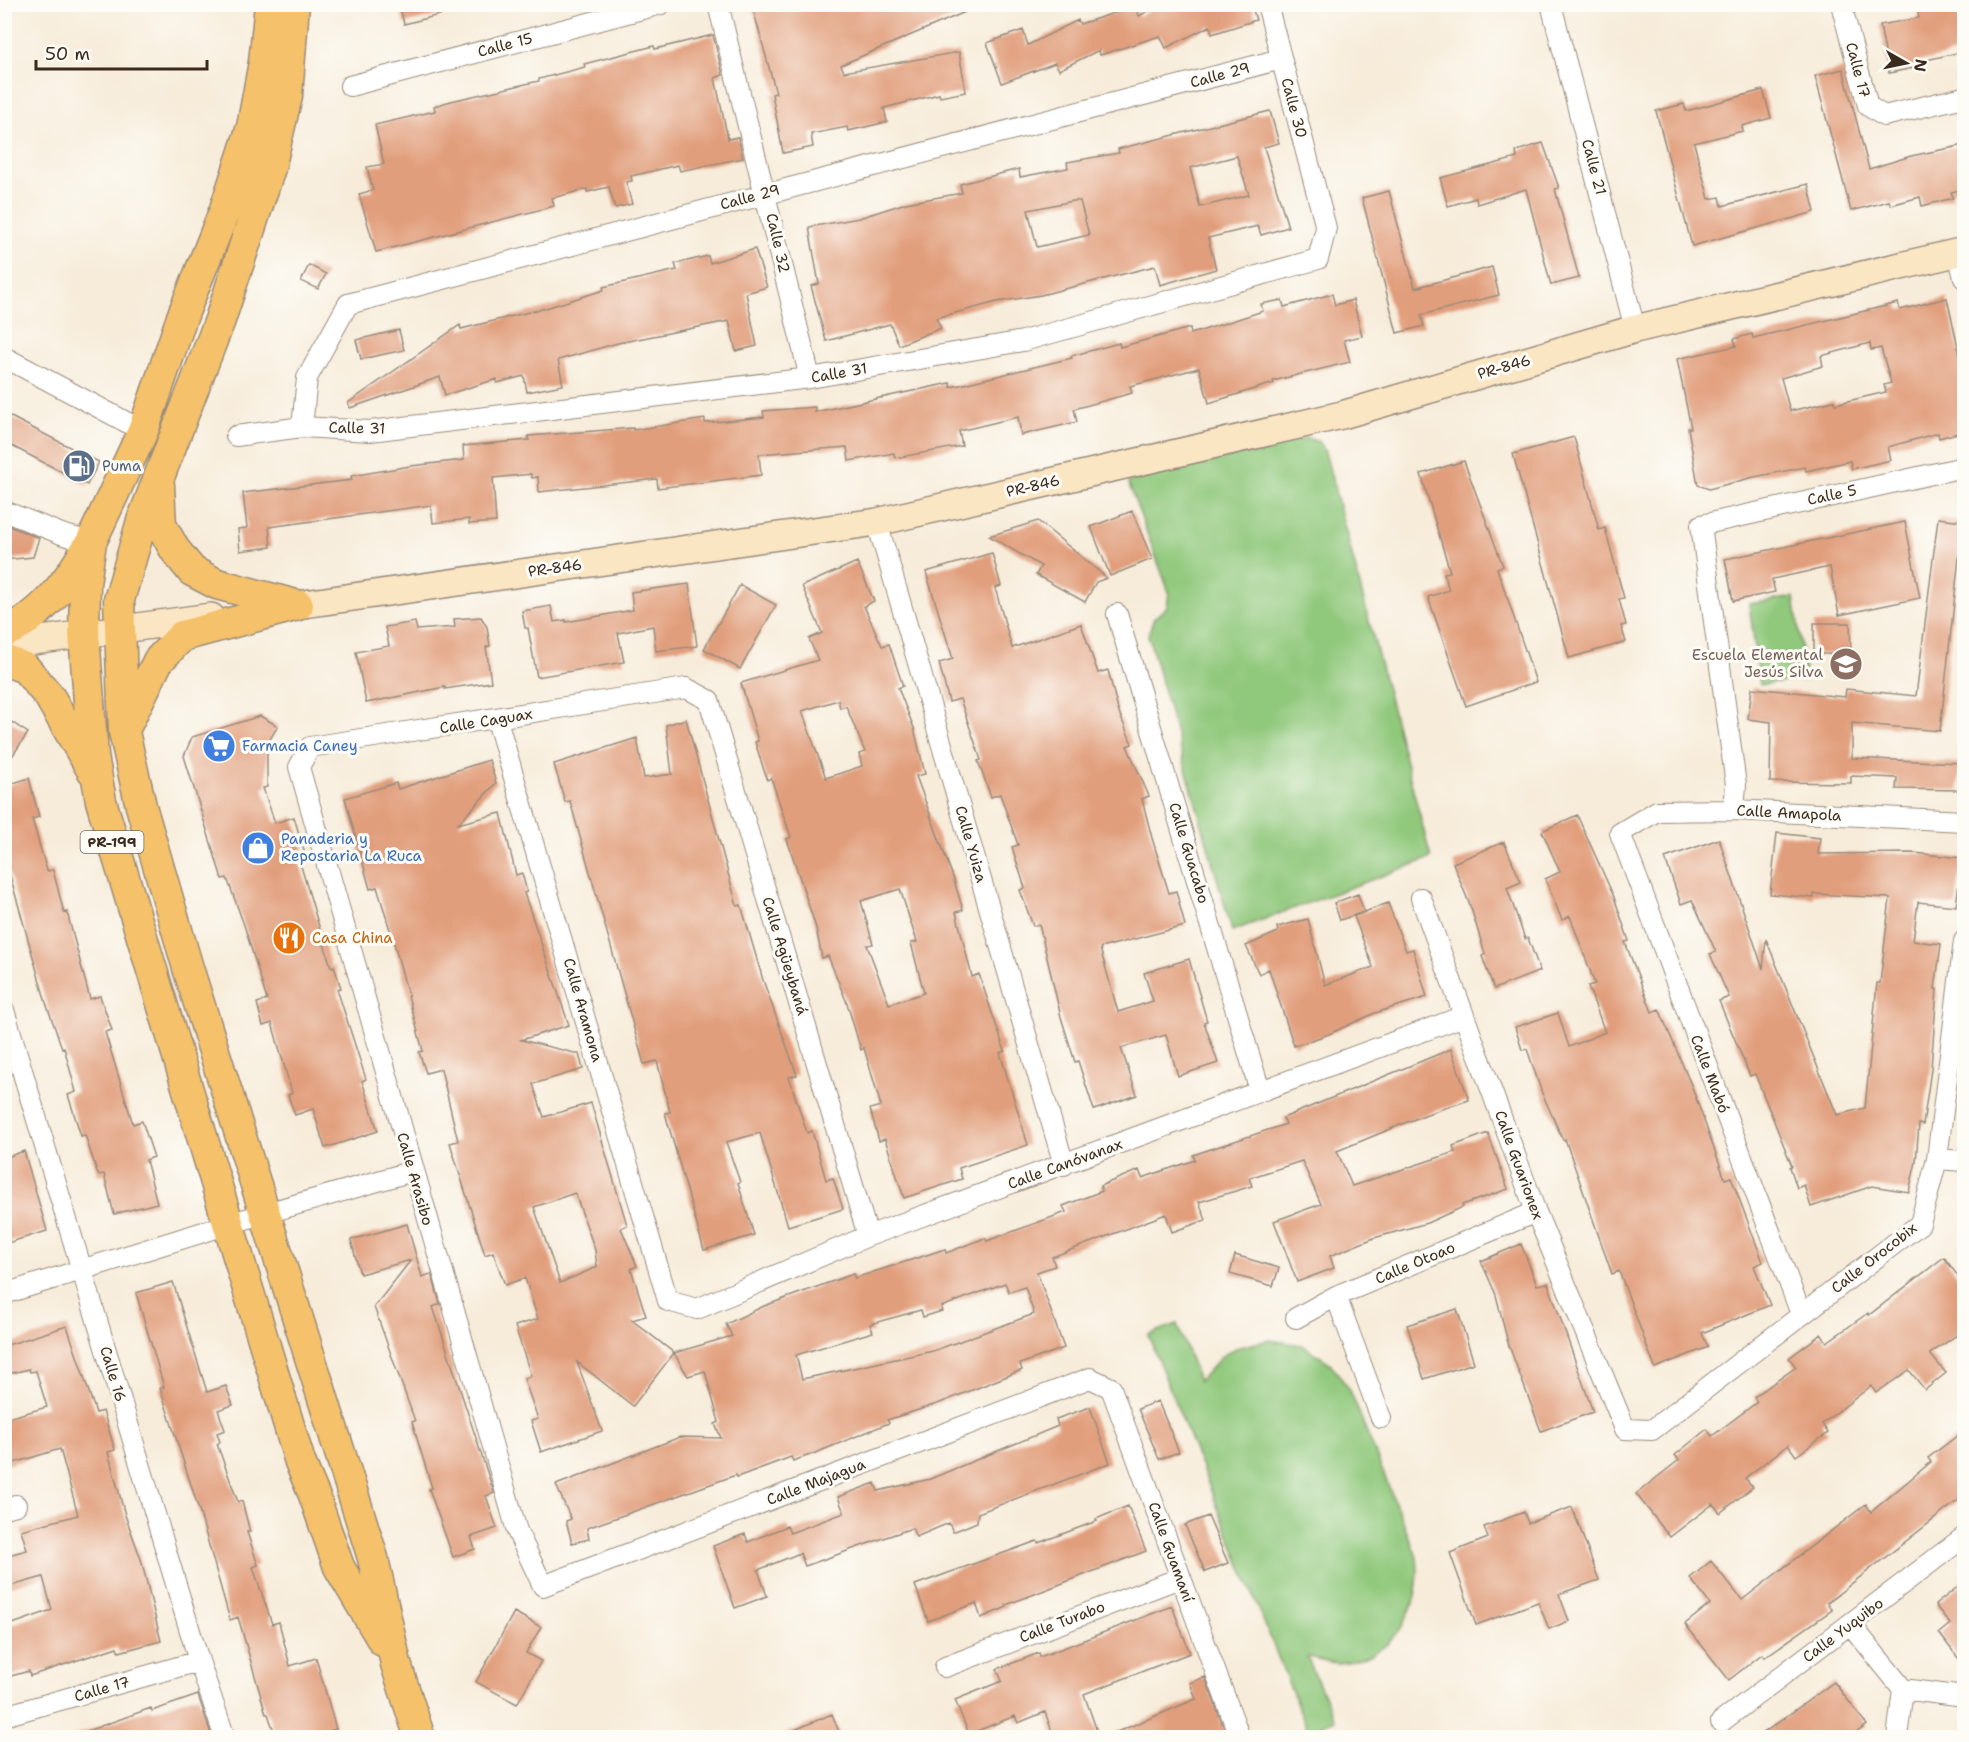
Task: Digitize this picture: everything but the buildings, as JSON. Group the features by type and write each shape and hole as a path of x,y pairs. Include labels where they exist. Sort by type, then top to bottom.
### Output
{"main road":[{"name":"PR-199","path":"270,4 264,62 252,127 224,212 182,317 143,431 91,542 85,584 84,634 97,778 116,857 159,987 227,1224 300,1462 339,1567 396,1664"},
{"name":"PR-199","path":"294,4 287,96 270,168 220,320 142,521 119,600 124,732 147,828 373,1558 396,1664 420,1737"},
{"path":"158,477 161,525 175,550 192,571 218,584 298,605"},
{"path":"4,633 40,611 61,588 91,542"},
{"path":"124,732 143,687 158,661 182,636 298,605"},
{"path":"4,660 25,668 49,696 97,778"}],"street":[{"name":"Calle 15","path":"350,86 661,4"},
{"name":"Calle 32","path":"718,4 810,378"},
{"name":"Calle 30","path":"1267,4 1322,212"},
{"name":"Calle 21","path":"1551,4 1635,329"},
{"name":"Calle 17","path":"1840,4 1868,106 1884,116 1965,97"},
{"name":"Calle 29","path":"302,427 307,378 348,304 1281,60"},
{"name":"Calle 31","path":"236,436 302,427 370,431 810,378 1023,341 1318,259 1326,228 1322,212"},
{"name":"PR-846","path":"4,645 877,522 1342,415 1635,329 1962,261"},
{"path":"4,357 143,431"},
{"name":"Calle 5","path":"1734,810 1736,785 1701,525 1965,467"},
{"path":"4,511 64,535 91,542"},
{"name":"Calle Yuiza","path":"877,522 1064,1166"},
{"name":"Calle Guacabo","path":"1117,614 1260,1091"},
{"name":"Calle Caguax","path":"299,767 310,747 497,720 686,688"},
{"name":"Calle Agüeybaná","path":"686,688 709,700 868,1236"},
{"name":"Calle Aramona","path":"497,720 668,1301"},
{"name":"Calle Arasibo","path":"299,767 517,1531 543,1586"},
{"name":"Calle Amapola","path":"1620,833 1657,812 1734,810 1965,821"},
{"name":"Calle Mabó","path":"1620,833 1802,1314"},
{"name":"Calle Guarionex","path":"1421,898 1536,1212 1625,1429"},
{"name":"Calle Orocobix","path":"1625,1429 1652,1430 1920,1224 1937,1159 1965,941"},
{"name":"Calle 16","path":"4,1010 199,1661 225,1737"},
{"name":"Calle Canóvanax","path":"668,1301 697,1309 868,1236 1064,1166 1464,1016"},
{"path":"1937,1159 1965,1161"},
{"path":"4,1294 227,1224 413,1171"},
{"name":"Calle Otoao","path":"1296,1318 1336,1296 1536,1212"},
{"path":"1336,1296 1381,1418"},
{"name":"Calle Majagua","path":"543,1586 1090,1378"},
{"name":"Calle Guamaní","path":"1090,1378 1111,1388 1240,1737"},
{"name":"Calle Yuquibo","path":"1721,1722 1965,1537"},
{"name":"Calle Turabo","path":"945,1667 1180,1578"},
{"path":"1851,1625 1903,1689 1965,1696"},
{"name":"Calle 17","path":"4,1716 199,1661"},
{"path":"1897,1737 1903,1689"}],"green space":[{"path":"1306,438 1319,442 1325,452 1431,858 1232,931 1148,635 1154,618 1167,607 1169,592 1128,482"},
{"path":"1794,597 1806,679 1760,685 1749,604"},
{"path":"1177,1324 1199,1381 1222,1356 1236,1348 1269,1340 1302,1345 1330,1363 1350,1390 1417,1557 1418,1576 1410,1612 1390,1641 1376,1652 1359,1659 1339,1663 1307,1657 1335,1720 1308,1731 1148,1335"}],"place":[{"name":"Puma","path":"79,466"},
{"name":"Escuela Elemental Jesús Silva","path":"1846,664"},
{"name":"Farmacia Caney","path":"219,746"},
{"name":"Panaderia y Repostaria La Ruca","path":"258,848"},
{"name":"Casa China","path":"289,938"}]}
